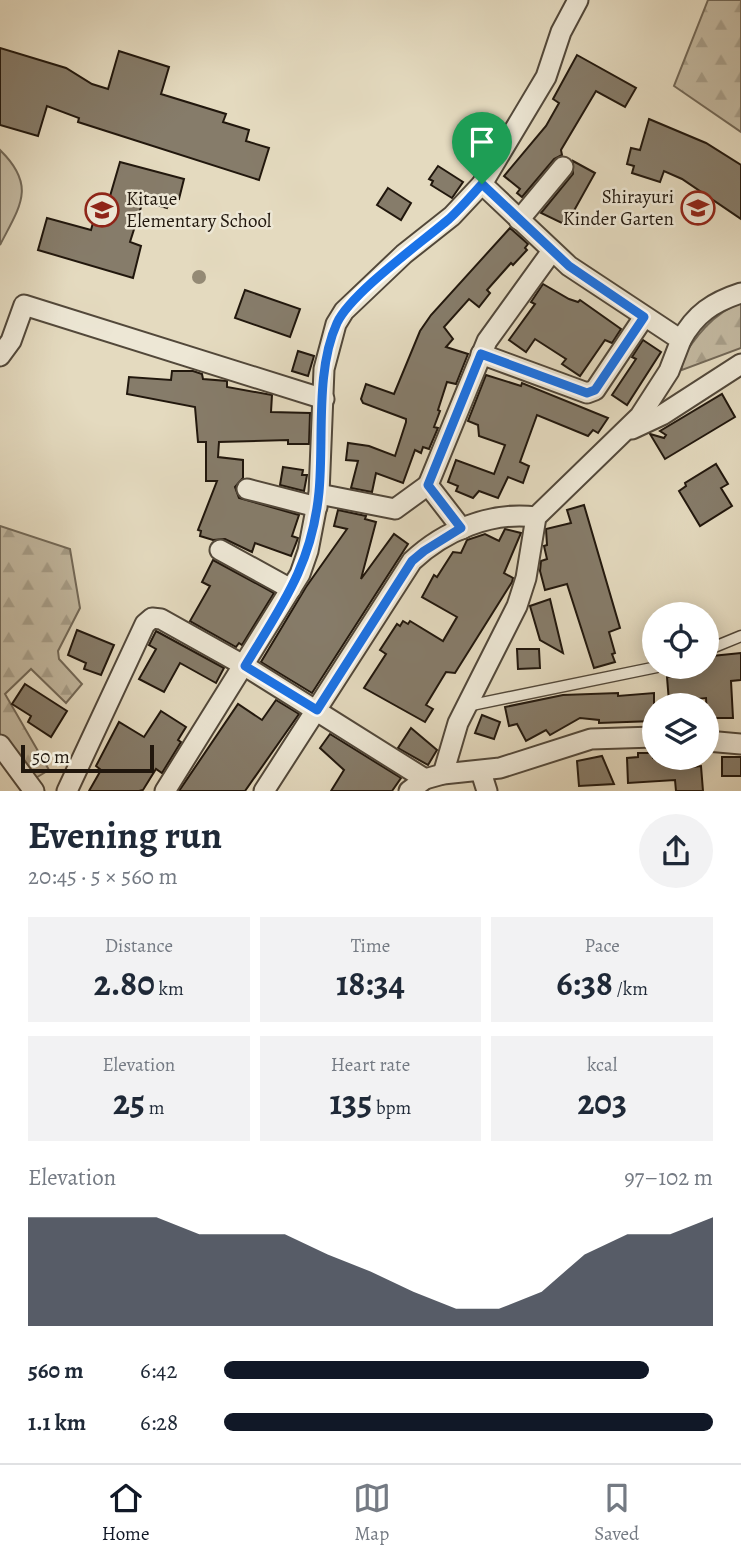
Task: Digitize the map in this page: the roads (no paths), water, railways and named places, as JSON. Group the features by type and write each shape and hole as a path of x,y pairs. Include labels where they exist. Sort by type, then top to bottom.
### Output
{"street":[{"path":"165,791 291,589 308,551 318,500 324,369 336,324 344,311 404,254 452,216 482,184 546,77 561,32 578,0"},
{"path":"519,219 563,167"},
{"path":"482,184 552,251 681,340"},
{"path":"247,489 396,509 428,485 487,341 552,251"},
{"path":"426,781 449,746 466,706 517,606 526,578 536,517 640,416 669,371 681,340 699,313 741,293"},
{"path":"0,356 11,341 24,305 324,399"},
{"path":"481,354 587,393 595,390 644,317"},
{"path":"625,433 662,415 741,364"},
{"path":"428,485 461,528"},
{"path":"264,791 412,561 461,528 505,516 536,517"},
{"path":"220,550 291,589"},
{"path":"67,791 145,624 152,618 161,619 245,666 426,781 481,772 533,759 591,739 642,737"},
{"path":"719,742 741,744"},
{"path":"0,744 34,791"},
{"path":"481,772 486,791"}],"lane":[{"path":"719,645 741,636"},
{"path":"466,706 642,670"}],"place":[{"name":"Shirayuri Kinder Garten","path":"698,208"},
{"name":"Kitaue Elementary School","path":"102,210"}]}
